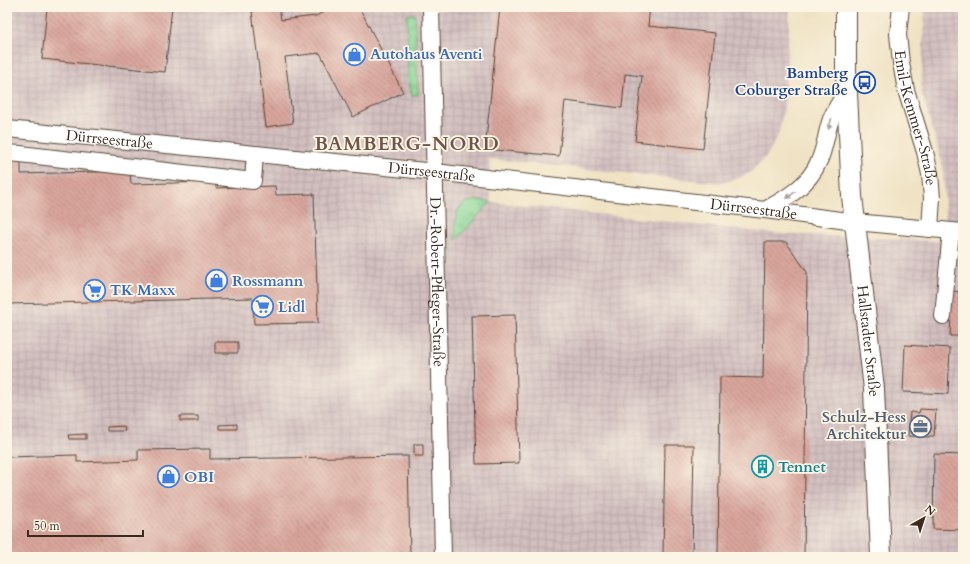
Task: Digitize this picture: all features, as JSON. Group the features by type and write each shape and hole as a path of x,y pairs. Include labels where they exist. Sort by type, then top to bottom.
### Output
{"main road":[{"name":"Hallstadter Straße","path":"846,7 847,89 852,192 874,389 881,557"}],"street":[{"name":"Dr.-Robert-Pfleger-Straße","path":"431,7 443,557"},
{"name":"Emil-Kemmer-Straße","path":"901,7 898,34 901,63 906,90 925,152 930,174 932,198 930,229"},
{"path":"765,210 799,189 812,174 819,161 831,119 847,89"},
{"name":"Dürrseestraße","path":"14,130 435,172 765,210 855,222 957,231"},
{"path":"14,130 13,154 253,181 256,154"},
{"path":"116,165 118,141"},
{"path":"943,316 957,231"}],"shaded area":[{"path":"7,7 790,7 784,109 778,135 768,154 751,172 736,179 721,183 489,159 491,202 780,234 946,241 943,166 921,90 925,7 963,7 963,557 7,557"}],"green space":[{"path":"415,14 418,95 412,95 408,78 407,15"},
{"path":"476,200 491,202 456,240 455,226 459,209 468,202"}],"building":[{"path":"47,7 172,7 165,72 42,59"},
{"path":"333,7 359,7 403,92 353,117 320,53 285,57 293,123 266,127 252,11 279,8 281,20 316,16"},
{"path":"500,7 650,7 648,26 715,33 703,149 635,141 642,76 625,74 622,108 565,101 559,156 485,149"},
{"path":"7,161 21,161 21,174 130,171 131,184 216,182 216,188 275,186 276,195 314,194 318,323 254,324 253,298 7,304"},
{"name":"Tennet","path":"765,242 786,242 807,272 804,557 718,557 720,377 763,378"},
{"path":"952,291 963,292 963,336 950,336"},
{"path":"515,315 519,463 476,464 472,316"},
{"path":"215,342 238,342 238,353 215,353"},
{"path":"905,345 950,348 948,394 903,392"},
{"path":"920,409 936,410 934,436 908,436 910,412 919,413"},
{"path":"180,416 198,416 198,421 180,421"},
{"path":"237,424 237,429 219,429 219,425"},
{"path":"124,426 125,431 107,431 107,427"},
{"path":"86,434 86,439 69,439 68,435"},
{"path":"414,444 423,444 423,456 414,456"},
{"path":"665,445 694,445 692,557 663,557"},
{"path":"210,449 210,459 408,456 410,557 7,557 7,457 77,455 77,462 138,460 138,450"},
{"path":"934,454 963,455 963,530 933,529"}],"place":[{"name":"Autohaus Aventi","path":"355,54"},
{"name":"Bamberg Coburger Straße","path":"864,82"},
{"name":"Rossmann","path":"216,281"},
{"name":"TK Maxx","path":"95,290"},
{"name":"Lidl","path":"263,307"},
{"name":"Schulz-Hess Architektur","path":"921,426"},
{"name":"Tennet","path":"762,467"},
{"name":"OBI","path":"169,477"}],"district":[{"name":"BAMBERG-NORD","path":"407,144"}]}
